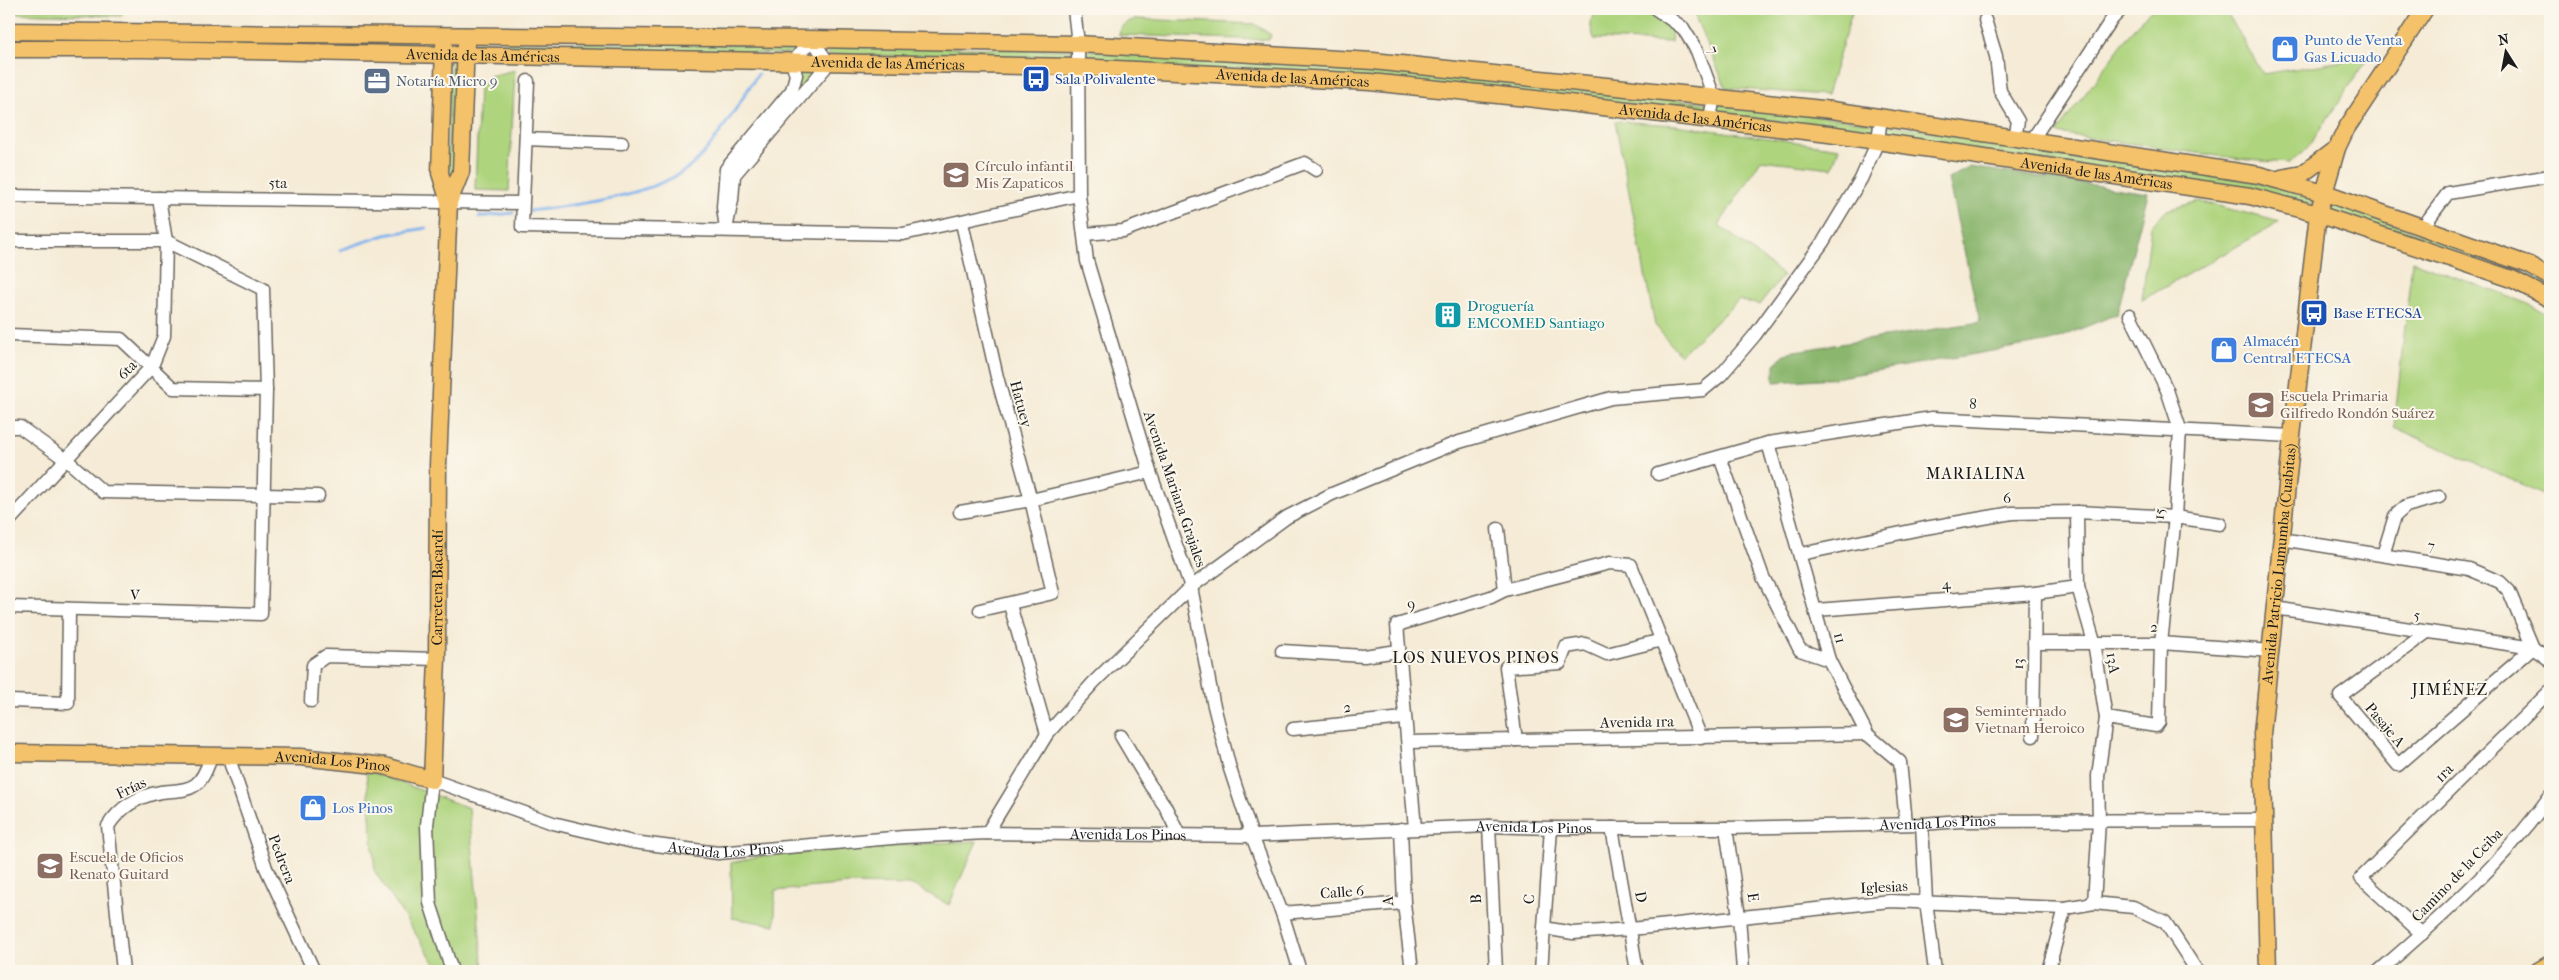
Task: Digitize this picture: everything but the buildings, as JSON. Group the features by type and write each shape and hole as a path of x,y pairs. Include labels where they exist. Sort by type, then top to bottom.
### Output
{"main road":[{"name":"Avenida Patricio Lumumba (Cuabitas)","path":"2268,971 2262,734 2272,651 2292,436 2318,214 2337,148 2346,129 2425,9"},
{"name":"Avenida de las Américas","path":"9,30 812,39 1078,44 1373,60 1881,117 2277,179 2323,193 2529,265 2550,277"},
{"name":"Carretera Bacardí","path":"444,36 440,174 450,202"},
{"name":"Carretera Bacardí","path":"432,780 437,659 438,465 450,202 461,172 466,36"},
{"name":"Avenida de las Américas","path":"9,49 143,49 1078,67 1370,82 1710,118 2250,196 2318,214 2512,279 2550,299"},
{"path":"2277,179 2302,174 2337,148"},
{"name":"Avenida Los Pinos","path":"9,753 301,757 385,766 432,780"},
{"path":"2538,971 2550,964"}],"street":[{"name":"Avenida Mariana Grajales","path":"1074,9 1078,44 1079,195 1087,261 1150,472 1191,587 1213,702 1230,769 1252,836 1282,913 1300,971"},
{"name":"7","path":"1656,9 1683,28 1696,51 1714,97"},
{"path":"2032,140 2112,19 2122,9"},
{"path":"1985,20 1996,56 2000,91 2018,121 2015,138"},
{"path":"812,39 827,61 825,68 734,175 732,200 726,229 723,207 726,169 792,90 796,75 794,61 812,39"},
{"path":"528,81 522,227 726,229 903,234 962,223 1079,195"},
{"path":"1710,118 1714,97"},
{"path":"987,834 1047,734 1094,682 1191,587 1287,517 1332,494 1456,443 1612,398 1703,390 1720,375 1755,335 1823,242 1861,179 1878,141 1881,117"},
{"path":"526,139 622,143"},
{"path":"1084,234 1123,231 1305,163 1316,170"},
{"path":"2422,228 2448,193 2550,176"},
{"name":"5ta","path":"9,196 522,202"},
{"name":"6ta","path":"9,521 152,366 164,336 166,241 159,198"},
{"name":"Hatuey","path":"962,223 997,377 1031,500 1053,592 1010,605"},
{"path":"9,241 166,241 264,289 266,390 264,494"},
{"name":"15","path":"2106,718 2156,726 2159,722 2161,643 2175,517 2180,429 2167,390 2130,315"},
{"path":"9,335 121,339 152,366 173,388 266,390"},
{"name":"8","path":"1658,474 1768,443 1932,418 2292,436"},
{"path":"9,427 20,427 65,459 103,492 318,496"},
{"name":"11","path":"1768,443 1801,554 1829,660 1867,734 1900,762 1906,823"},
{"path":"1720,457 1763,577 1800,650 1829,660"},
{"path":"960,512 1031,500 1150,472"},
{"name":"V","path":"9,607 261,614 264,494"},
{"path":"2383,555 2395,516 2406,506 2439,497"},
{"name":"6","path":"1801,554 1925,528 2012,513 2077,512 2175,517 2220,524"},
{"name":"13A","path":"2077,512 2078,587 2094,642 2106,718 2098,776 2099,821"},
{"path":"1498,529 1505,590"},
{"name":"7","path":"2281,539 2469,569 2500,582 2509,591 2533,648"},
{"name":"9","path":"1415,828 1397,626 1492,597 1505,590 1610,563 1632,565 1662,640"},
{"name":"4","path":"1816,610 2035,593 2078,587"},
{"name":"13","path":"2033,736 2035,593"},
{"path":"980,610 1010,605 1047,734"},
{"name":"5","path":"2275,608 2426,633 2533,648 2550,660"},
{"path":"9,701 68,702 69,610"},
{"name":"Pasaje A","path":"2426,633 2340,696 2398,765 2533,648"},
{"path":"1516,740 1506,667 1560,663 1566,647 1585,644 1607,654 1662,640 1701,738"},
{"name":"2","path":"2034,643 2161,643 2272,651"},
{"path":"1282,651 1364,656 1398,651"},
{"path":"312,701 313,664 326,656 437,659"},
{"name":"1ra","path":"2422,934 2361,878 2550,691"},
{"name":"2","path":"1293,729 1404,718"},
{"name":"Avenida 1ra","path":"1408,742 1867,734"},
{"path":"1122,736 1150,785 1165,806 1179,835"},
{"name":"Frías","path":"123,971 108,826 116,813 134,801 161,792 179,792 196,785 205,772 212,756"},
{"name":"Pedrera","path":"228,756 266,868 314,971"},
{"name":"Avenida Los Pinos","path":"432,780 553,823 633,842 718,853 904,838 987,834 1252,836 1489,826 1726,828 1922,824 1960,821 2263,820"},
{"name":"Carretera Bacardí","path":"432,780 427,825 430,903 452,971"},
{"name":"Camino de la Ceiba","path":"2379,971 2422,934 2485,873 2550,796"},
{"path":"2094,904 2099,821"},
{"path":"1922,824 1926,902 1935,971"},
{"name":"B","path":"1489,826 1496,971"},
{"name":"C","path":"1541,971 1550,828"},
{"name":"D","path":"1612,828 1637,971"},
{"name":"E","path":"1726,828 1739,916 1744,971"},
{"name":"A","path":"1401,829 1404,904 1412,971"},
{"name":"Iglesias","path":"1544,928 1573,932 1631,929 1890,901 2065,908 2094,904 2133,907 2165,922 2197,971"},
{"name":"Calle 6","path":"1282,913 1404,904"},
{"path":"2048,971 2065,908"}],"green space":[{"path":"9,9 123,9 122,16 9,13"},
{"path":"1598,9 1648,9 1672,28 1671,42 1594,39 1590,23"},
{"path":"1687,9 1853,9 1827,95 1726,88 1693,12"},
{"path":"2153,9 2225,9 2263,74 2369,57 2307,149 2289,163 2247,160 2056,133 2137,24"},
{"path":"1136,19 1255,24 1271,35 1269,40 1119,35 1120,28"},
{"path":"9,36 437,42 436,49 9,43"},
{"path":"472,42 801,45 793,54 472,49"},
{"path":"822,45 1071,50 1071,60 829,55"},
{"path":"1084,50 1336,64 1708,103 1708,112 1084,61"},
{"path":"450,62 458,62 454,171 450,182 447,171"},
{"path":"798,67 820,67 730,170 796,92"},
{"path":"515,70 509,191 475,190 479,87 490,76"},
{"path":"1717,103 1875,123 1874,134 1715,113"},
{"path":"1615,121 1675,125 1839,148 1832,168 1761,160 1719,225 1783,275 1760,305 1739,300 1680,355 1655,325"},
{"path":"1884,124 2254,181 2316,197 2313,205 1883,135"},
{"path":"1970,167 2148,193 2117,314 2051,341 1834,378 1774,382 1774,364 1789,352 1980,322 1948,179"},
{"path":"2199,201 2280,222 2142,300 2151,226 2167,210"},
{"path":"2327,201 2525,271 2550,285 2550,291 2326,210"},
{"path":"2412,261 2531,305 2550,316 2550,497 2394,427"},
{"path":"366,770 469,808 483,971 440,971 375,872"},
{"path":"977,841 949,905 913,885 848,884 775,891 775,925 732,918 731,863 755,857 899,845"}],"waterway":[{"path":"530,211 569,206 633,193 653,186 687,169 706,151 716,138 758,74"},
{"path":"479,217 513,213"},
{"path":"340,250 385,235 426,228"}],"place":[{"name":"Punto de Venta Gas Licuado","path":"2285,49"},
{"name":"Sala Polivalente","path":"1036,79"},
{"name":"Notaría Micro 9","path":"377,81"},
{"name":"Círculo infantil Mis Zapaticos","path":"956,175"},
{"name":"Base ETECSA","path":"2314,313"},
{"name":"Droguería EMCOMED Santiago","path":"1448,315"},
{"name":"Almacén Central ETECSA","path":"2224,350"},
{"name":"Escuela Primaria Gilfredo Rondón Suárez","path":"2261,405"},
{"name":"Seminternado Vietnam Heroico","path":"1956,720"},
{"name":"Los Pinos","path":"313,808"},
{"name":"Escuela de Oficios Renato Guitard","path":"50,866"}],"district":[{"name":"MARIALINA","path":"1976,473"},
{"name":"LOS NUEVOS PINOS","path":"1476,657"},
{"name":"JIMÉNEZ","path":"2450,689"}]}
